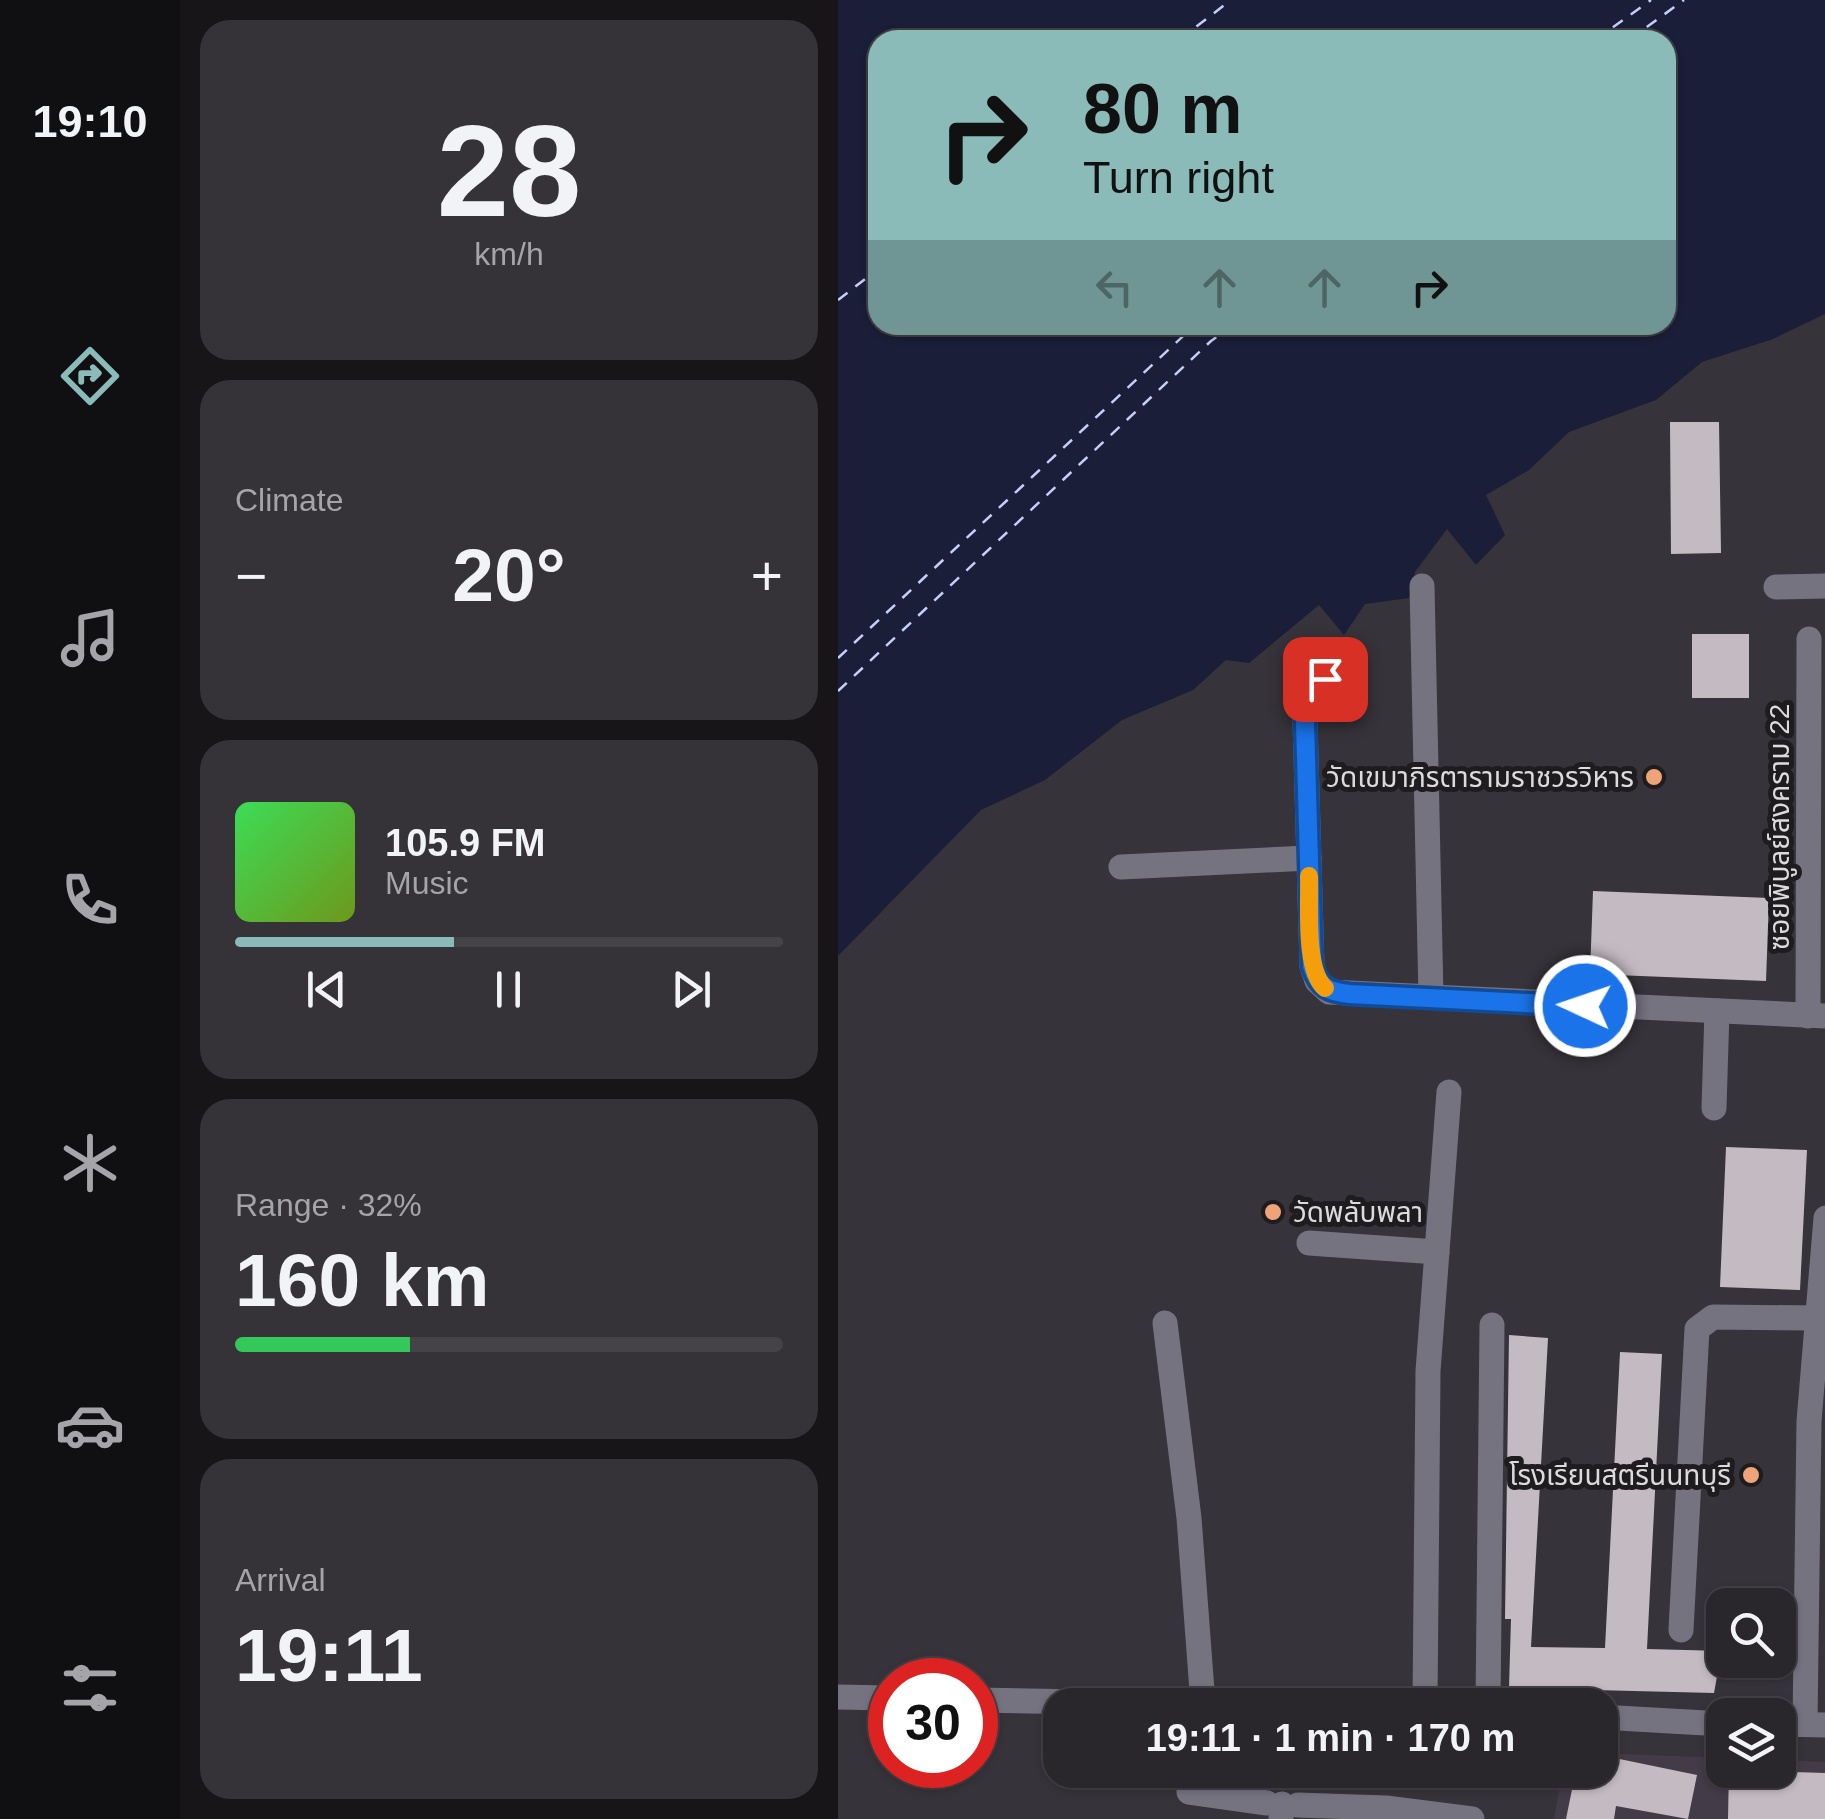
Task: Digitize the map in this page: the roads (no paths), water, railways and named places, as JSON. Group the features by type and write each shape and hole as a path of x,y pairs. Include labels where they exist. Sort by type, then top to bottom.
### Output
{"street":[{"path":"1422,586 1431,997"},
{"path":"1776,587 1826,586"},
{"name":"ซอยพิบูลย์สงคราม 22","path":"1809,639 1817,1016"},
{"path":"1325,679 1306,702 1312,966 1317,981 1329,992 1817,1016"},
{"path":"1121,867 1309,858"},
{"path":"1714,1108 1717,1012"},
{"path":"1426,1688 1428,1371 1449,1092"},
{"path":"1816,1724 1807,1478 1826,1218"},
{"path":"1309,1244 1437,1252"},
{"path":"1681,1630 1697,1329 1713,1317 1817,1318"},
{"path":"1165,1323 1189,1518 1203,1688"},
{"path":"1488,1688 1492,1325"},
{"path":"838,1697 868,1698"},
{"path":"998,1700 1043,1701"},
{"path":"1618,1719 1706,1723"},
{"path":"1189,1792 1282,1808 1386,1808 1472,1819"}],"water":[{"path":"838,0 1825,0 1825,314 1773,339 1702,362 1656,400 1569,432 1529,470 1486,495 1505,535 1476,565 1447,529 1415,572 1409,598 1365,604 1344,635 1319,605 1249,663 1226,660 1193,690 1122,720 1045,780 981,810 838,956"}],"place":[{"name":"วัดเขมาภิรตารามราชวรวิหาร","path":"1654,777"},
{"name":"วัดพลับพลา","path":"1273,1212"},
{"name":"โรงเรียนสตรีนนทบุรี","path":"1751,1475"}]}
